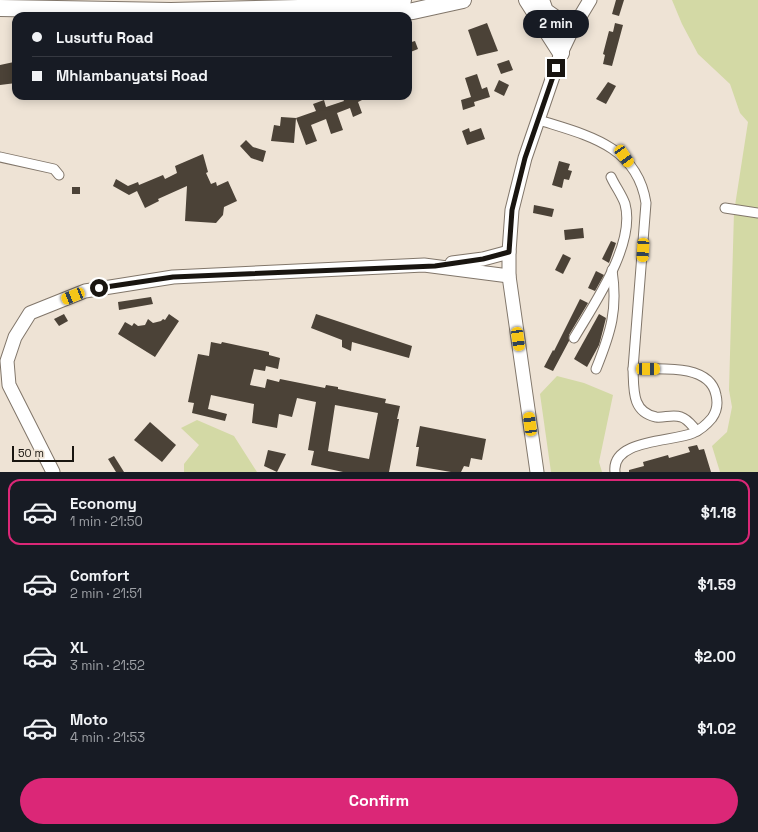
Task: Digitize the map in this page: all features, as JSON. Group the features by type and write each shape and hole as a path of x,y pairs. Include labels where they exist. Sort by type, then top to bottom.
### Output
{"highway":[{"path":"0,8 171,11 341,7 403,0"},
{"path":"401,12 413,11 463,0"},
{"path":"527,0 561,53"},
{"path":"541,0 545,10 572,30"},
{"path":"171,11 183,12"}],"street":[{"path":"537,472 509,276 512,210 525,158 561,53 572,30 590,0"},
{"path":"539,120 593,137 610,146 624,156 640,180 646,203 633,369 634,396 640,408 646,413 656,417 680,416 696,431"},
{"path":"0,157 54,168 59,175"},
{"path":"574,338 618,260 626,235 627,217 625,203 611,177"},
{"path":"725,208 758,213"},
{"path":"53,472 9,385 7,361 15,337 30,313 85,291 173,277 435,266 483,259 509,252"},
{"path":"435,266 509,276"},
{"path":"596,369 610,335 614,309 612,270"},
{"path":"615,472 618,460 623,452 634,446 696,431 711,419 716,410 715,389 702,375 692,371 633,369"}],"green space":[{"path":"672,0 758,0 758,472 720,472 712,446 727,432 732,407 729,390 734,212 748,122 740,113 730,84 698,54 682,24"},
{"path":"557,376 584,383 613,395 599,462 602,472 551,472 540,394"},
{"path":"197,420 234,436 257,472 184,472 184,464 199,445 181,428"}],"building":[{"path":"616,0 624,0 619,16 612,14"},
{"path":"487,23 498,51 477,56 468,30"},
{"path":"615,23 623,25 612,66 603,64 605,55 603,54 609,31 613,32"},
{"path":"415,41 418,49 412,51 412,42"},
{"path":"509,60 513,70 501,74 497,64"},
{"path":"12,62 12,84 0,85 0,65"},
{"path":"477,74 482,89 487,87 490,97 474,102 475,106 463,110 461,100 471,97 465,78"},
{"path":"499,80 509,85 504,96 494,91"},
{"path":"608,82 616,86 606,104 596,99"},
{"path":"324,100 326,107 344,101 362,100 358,102 362,113 353,117 350,108 337,113 343,130 331,134 326,119 311,125 317,141 306,145 296,118 316,111 313,104"},
{"path":"281,117 296,118 294,143 271,141 274,125 280,126"},
{"path":"469,128 470,132 481,128 485,139 467,145 462,131"},
{"path":"246,140 253,147 266,151 263,162 251,158 240,146"},
{"path":"203,154 208,172 206,173 211,184 216,182 217,186 228,181 237,201 224,207 223,215 216,223 185,221 187,186 158,199 159,201 145,208 137,191 129,195 113,186 116,179 128,186 138,182 139,185 163,175 165,179 177,173 175,166"},
{"path":"559,161 570,164 568,170 572,171 569,180 564,179 562,188 552,185"},
{"path":"72,187 80,187 80,194 72,194"},
{"path":"534,205 554,209 552,217 533,213"},
{"path":"583,228 584,238 565,240 564,230"},
{"path":"611,241 616,243 609,263 602,259"},
{"path":"563,254 571,258 563,274 555,270"},
{"path":"596,271 604,275 595,291 588,288"},
{"path":"151,297 153,304 119,310 118,302"},
{"path":"580,299 588,303 569,335 569,341 553,371 544,367 553,350 554,351"},
{"path":"64,314 68,321 59,326 54,319"},
{"path":"169,314 179,321 155,357 118,334 125,322 132,326 134,323 138,326 145,325 148,319 153,323 163,319 165,320"},
{"path":"316,314 412,346 409,358 352,342 351,351 342,347 342,340 311,328"},
{"path":"599,314 606,318 599,345 587,367 574,359"},
{"path":"211,342 221,344 222,342 269,352 269,355 280,358 278,369 266,366 265,371 254,369 250,385 265,388 267,379 279,382 280,379 325,388 326,385 386,399 385,403 400,406 389,472 343,472 311,465 314,451 308,450 316,402 297,398 292,417 279,414 277,428 252,423 254,404 211,395 208,409 227,414 225,421 192,413 194,403 188,402 198,354 209,356","holes":["335,405 378,413 369,459 328,451"]},
{"path":"150,422 176,445 162,462 134,440"},
{"path":"420,426 486,439 482,460 471,458 469,467 464,466 461,472 451,472 416,466 419,447 416,447"},
{"path":"697,445 699,450 704,449 711,472 629,472 629,470 644,466 643,462 668,455 669,458 690,452 688,447"},
{"path":"268,450 286,454 277,472 264,466"},
{"path":"114,456 124,472 116,472 108,459"}],"route":[{"path":"99,288 173,277 424,265 435,266 483,259 509,252 512,210 525,158 556,68"}]}
